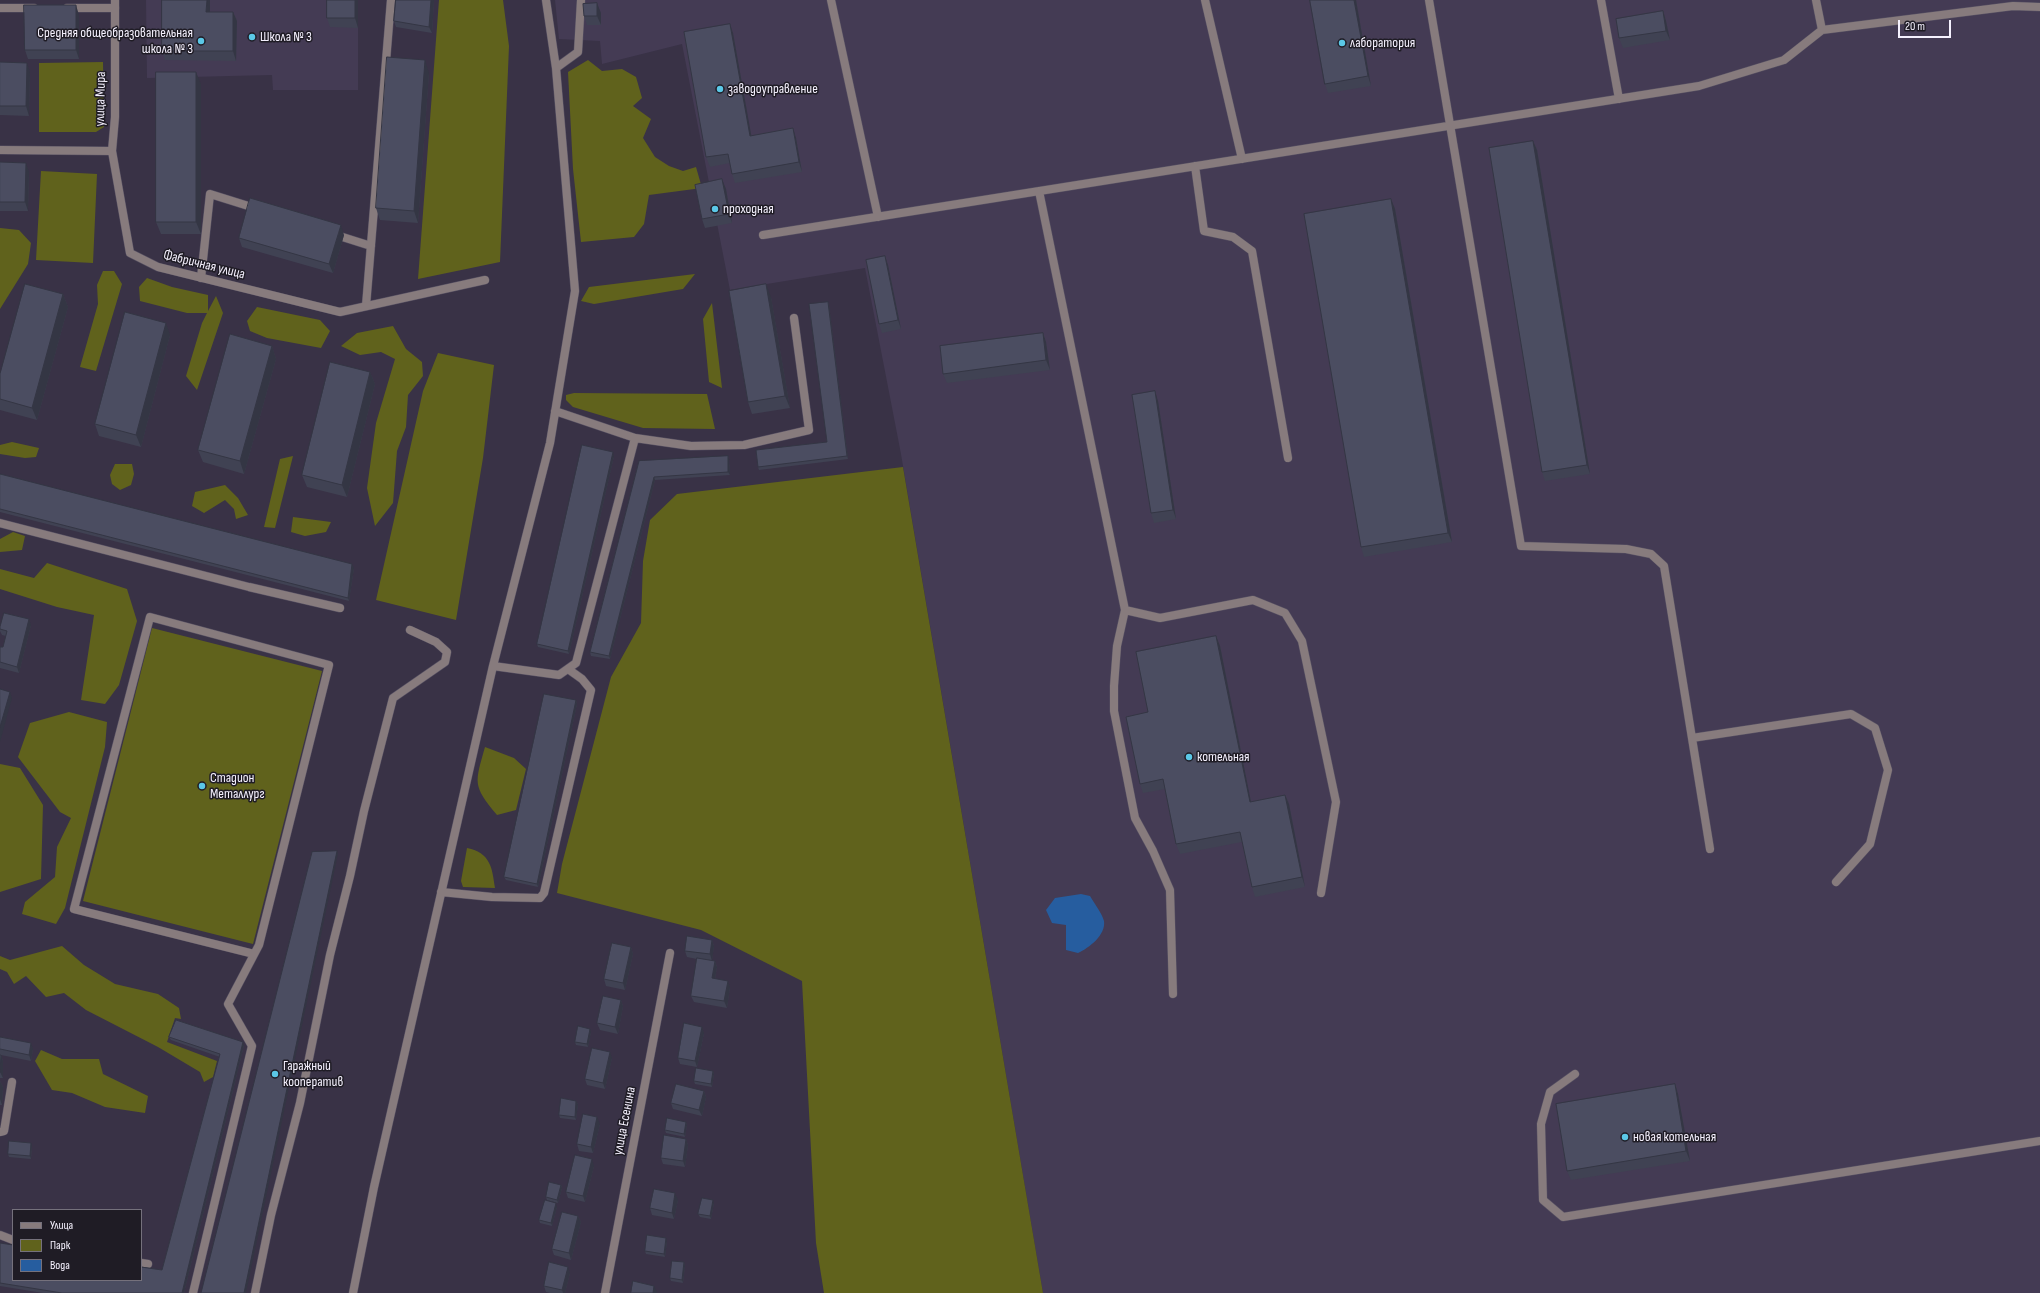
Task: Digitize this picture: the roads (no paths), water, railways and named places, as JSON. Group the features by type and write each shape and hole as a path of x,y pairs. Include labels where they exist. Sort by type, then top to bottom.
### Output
{"street":[{"path":"366,306 391,0"},
{"path":"353,1293 374,1187 493,666 550,443 575,291 556,68 546,0"},
{"path":"556,68 578,52 581,0"},
{"path":"831,0 878,217"},
{"path":"1205,0 1242,159"},
{"path":"1432,0 1521,546 1626,549 1651,554 1664,566 1710,849"},
{"path":"1601,0 1619,99"},
{"path":"1816,0 1822,30"},
{"path":"61,8 115,4"},
{"name":"улица Мира","path":"112,151 115,116 115,4"},
{"path":"763,235 1699,86 1784,60 1822,30 2013,6 2040,7"},
{"path":"0,8 46,8"},
{"path":"0,150 112,151"},
{"name":"Фабричная улица","path":"112,151 130,253 158,267 340,312 485,280"},
{"path":"1195,166 1204,231 1233,237 1252,251 1288,458"},
{"path":"1039,191 1125,610 1117,646 1114,711 1135,818 1153,851 1170,890 1173,994"},
{"path":"201,278 210,194 268,213"},
{"path":"327,232 371,246"},
{"path":"555,411 635,438 691,446 744,445 809,430 794,318"},
{"path":"493,666 559,676 576,663 635,438"},
{"path":"0,522 248,587 340,608"},
{"path":"1125,610 1160,618 1253,600 1285,613 1302,641 1336,802 1321,893"},
{"path":"192,1293 252,1046 228,1004 259,945 329,665 150,617 74,909 254,954"},
{"path":"255,1293 271,1215 300,1103 330,955 350,876 364,811 394,698 445,662 447,652 436,642 410,630"},
{"path":"441,892 492,897 540,898 544,894 591,690 582,679 568,669"},
{"path":"1692,738 1851,714 1875,728 1888,770 1870,844 1836,882"},
{"name":"улица Есенина","path":"605,1293 670,953"},
{"path":"1575,1074 1550,1092 1541,1124 1543,1200 1563,1217 2040,1141"},
{"path":"0,1132 4,1132 12,1082"},
{"path":"0,1235 12,1240"}],"water":[{"path":"1081,894 1090,896 1102,915 1104,926 1100,936 1087,948 1078,953 1066,950 1066,925 1052,923 1046,910 1055,898"}],"place":[{"name":"Школа № 3","path":"252,37"},
{"name":"Средняя общеобразовательная школа № 3","path":"201,41"},
{"name":"лаборатория","path":"1342,43"},
{"name":"заводоуправление","path":"720,89"},
{"name":"проходная","path":"715,209"},
{"name":"котельная","path":"1189,757"},
{"name":"Стадион Металлург","path":"202,786"},
{"name":"Гаражный кооператив","path":"275,1074"},
{"name":"новая котельная","path":"1625,1137"}]}
